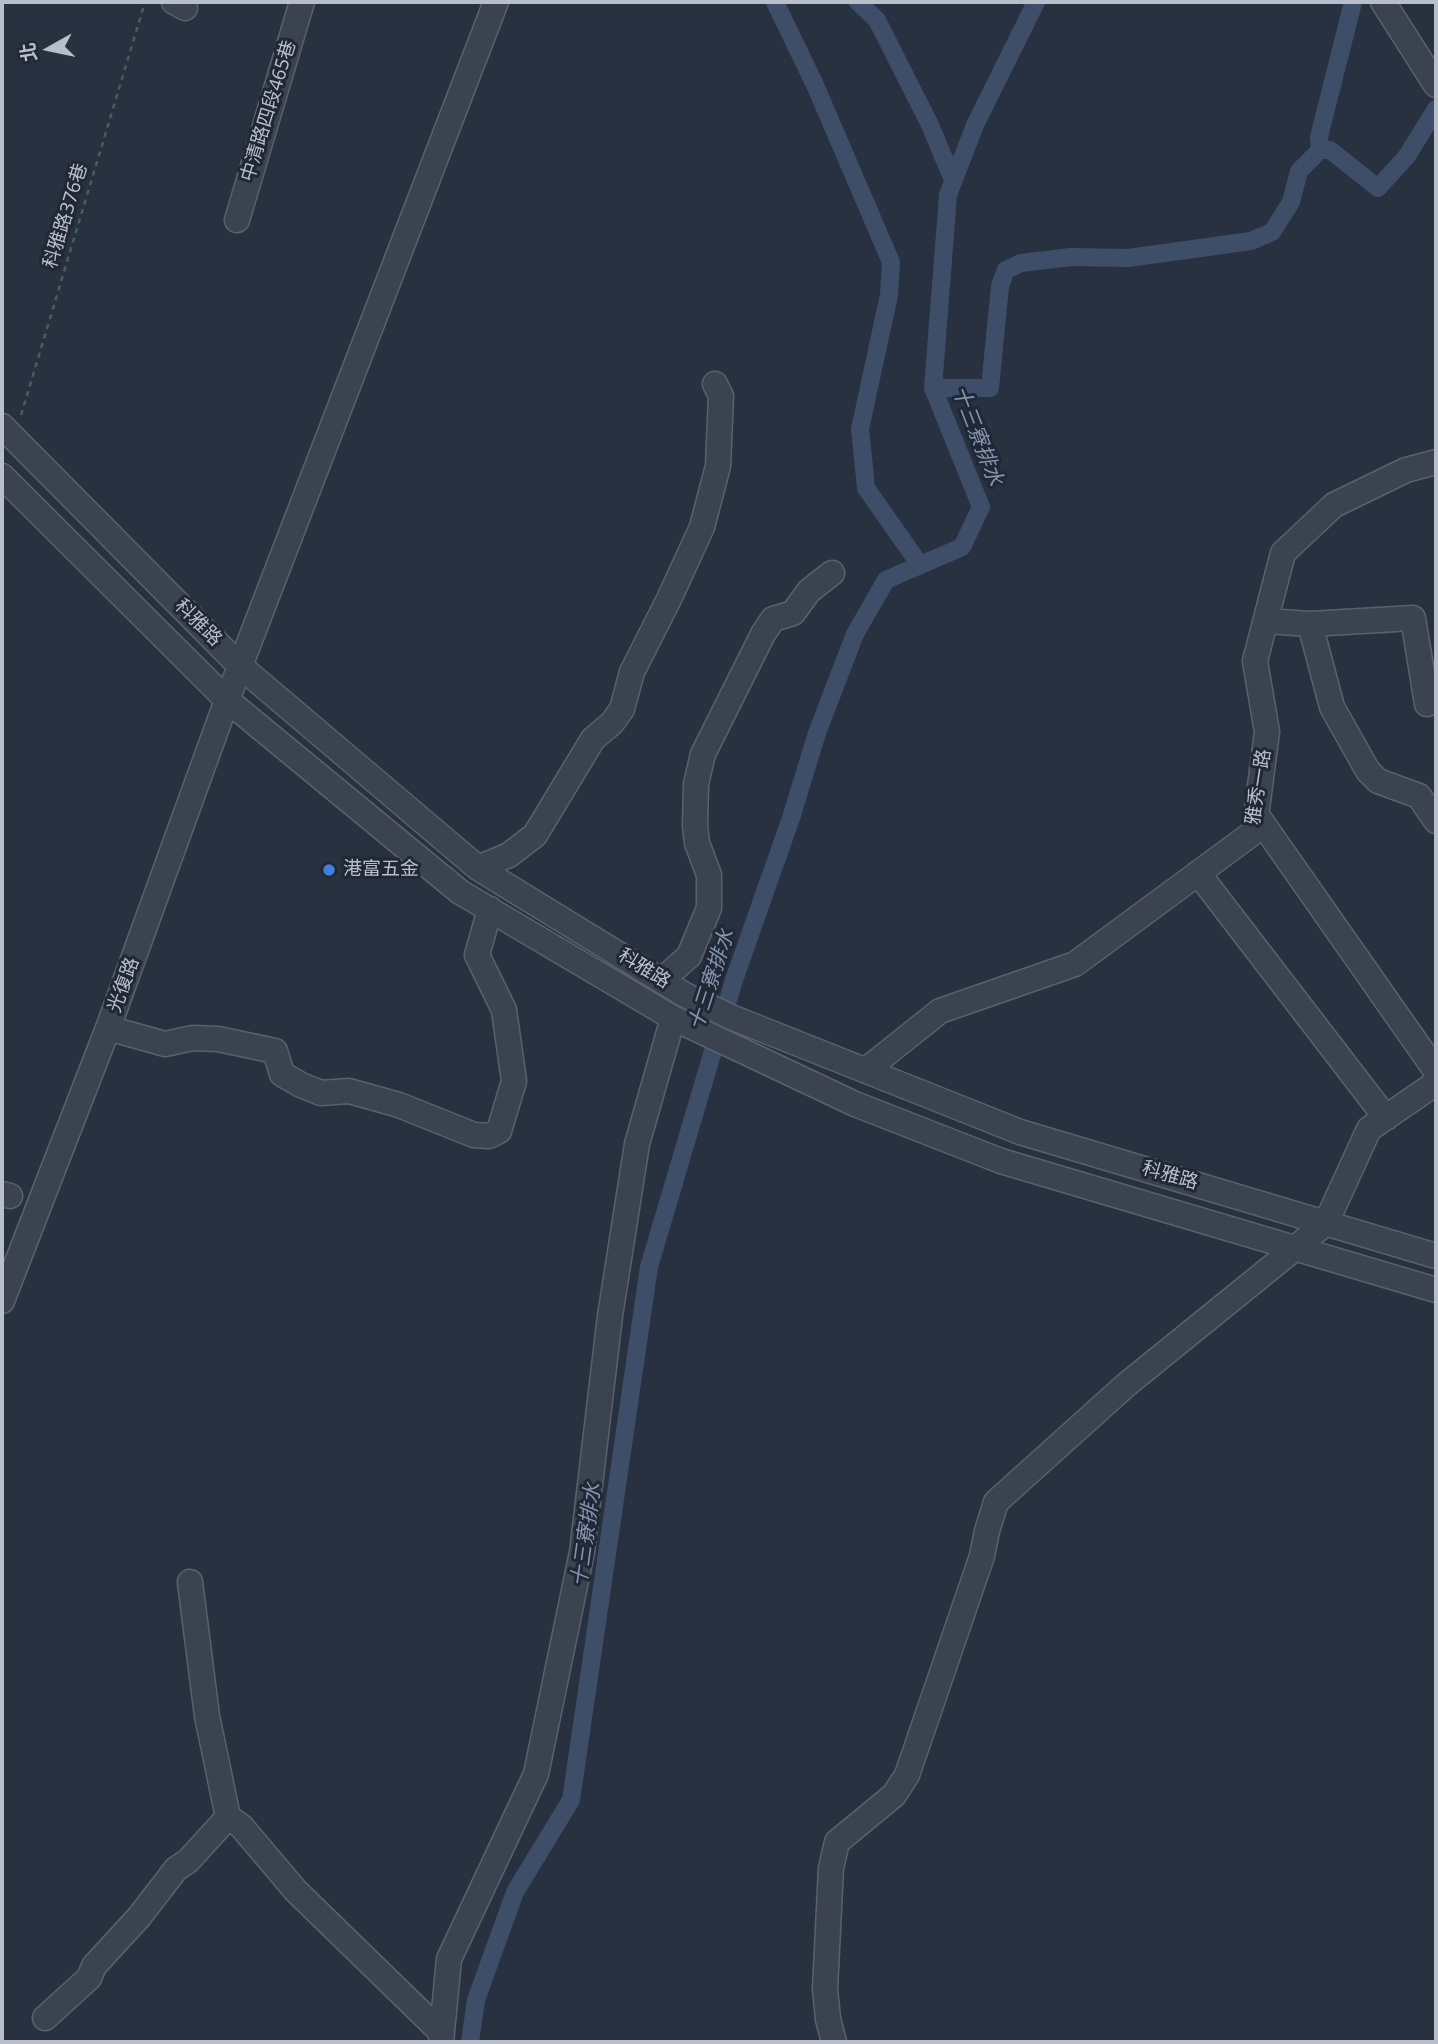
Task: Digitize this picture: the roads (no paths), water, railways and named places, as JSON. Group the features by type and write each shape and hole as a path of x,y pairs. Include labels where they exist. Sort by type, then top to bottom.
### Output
{"street":[{"name":"中清路四段465巷","path":"237,220 302,2"},
{"name":"光復路","path":"2,1301 108,1028 227,700 496,2"},
{"path":"1383,2 1436,85"},
{"path":"478,868 509,855 535,835 593,739 622,709 632,672 702,527 718,466 721,396 715,384"},
{"name":"科雅路","path":"8,432 240,666 478,868 663,979 685,995 731,1017 1020,1132 1436,1256"},
{"name":"雅秀一路","path":"866,1070 940,1011 1075,964 1254,832 1267,732 1255,660 1283,553 1334,505 1406,470 1436,462"},
{"name":"科雅路","path":"2,475 227,700 460,892 673,1018 855,1104 1001,1161 1436,1290"},
{"path":"663,979 689,956 709,908 709,875 697,843 695,826 696,784 703,754 773,619 793,613 809,592 832,573"},
{"path":"1266,621 1310,624 1413,618 1427,704"},
{"path":"1310,624 1332,706 1368,771 1378,781 1419,796 1436,821"},
{"path":"1256,814 1436,1071"},
{"path":"1198,873 1387,1118"},
{"path":"108,1028 165,1045 192,1038 218,1039 275,1051 282,1074 301,1086 321,1093 349,1091 399,1105 474,1135 489,1136 499,1131 514,1081 504,1010 477,955 490,909"},
{"path":"441,2038 449,1959 536,1774 582,1552 610,1315 637,1144 673,1018"},
{"path":"834,2042 828,2020 825,1989 831,1868 837,1842 894,1795 907,1775 982,1556 996,1502 1126,1385 1326,1223 1369,1129 1436,1083"},
{"path":"190,1583 207,1716 228,1817 241,1826 296,1891 441,2038"},
{"path":"45,2018 89,1978 94,1966 139,1917 176,1869 188,1861 228,1817"}],"waterway":[{"path":"775,2 815,85 891,262 889,295 860,429 866,488 920,565"},
{"path":"858,2 877,20 930,125 953,180"},
{"name":"十三寮排水","path":"470,2042 476,2000 515,1892 571,1800 649,1267 734,980 791,818 817,733 855,634 886,580 962,547 981,507 933,388 948,195 975,125 1036,2"},
{"path":"933,388 990,388 1000,286 1006,270 1021,263 1071,257 1128,258 1251,241 1272,232 1291,202 1299,171 1320,150 1319,137 1353,2"},
{"path":"1320,150 1330,150 1378,188 1407,156 1436,109"}],"place":[{"name":"港富五金","path":"329,870"}]}
